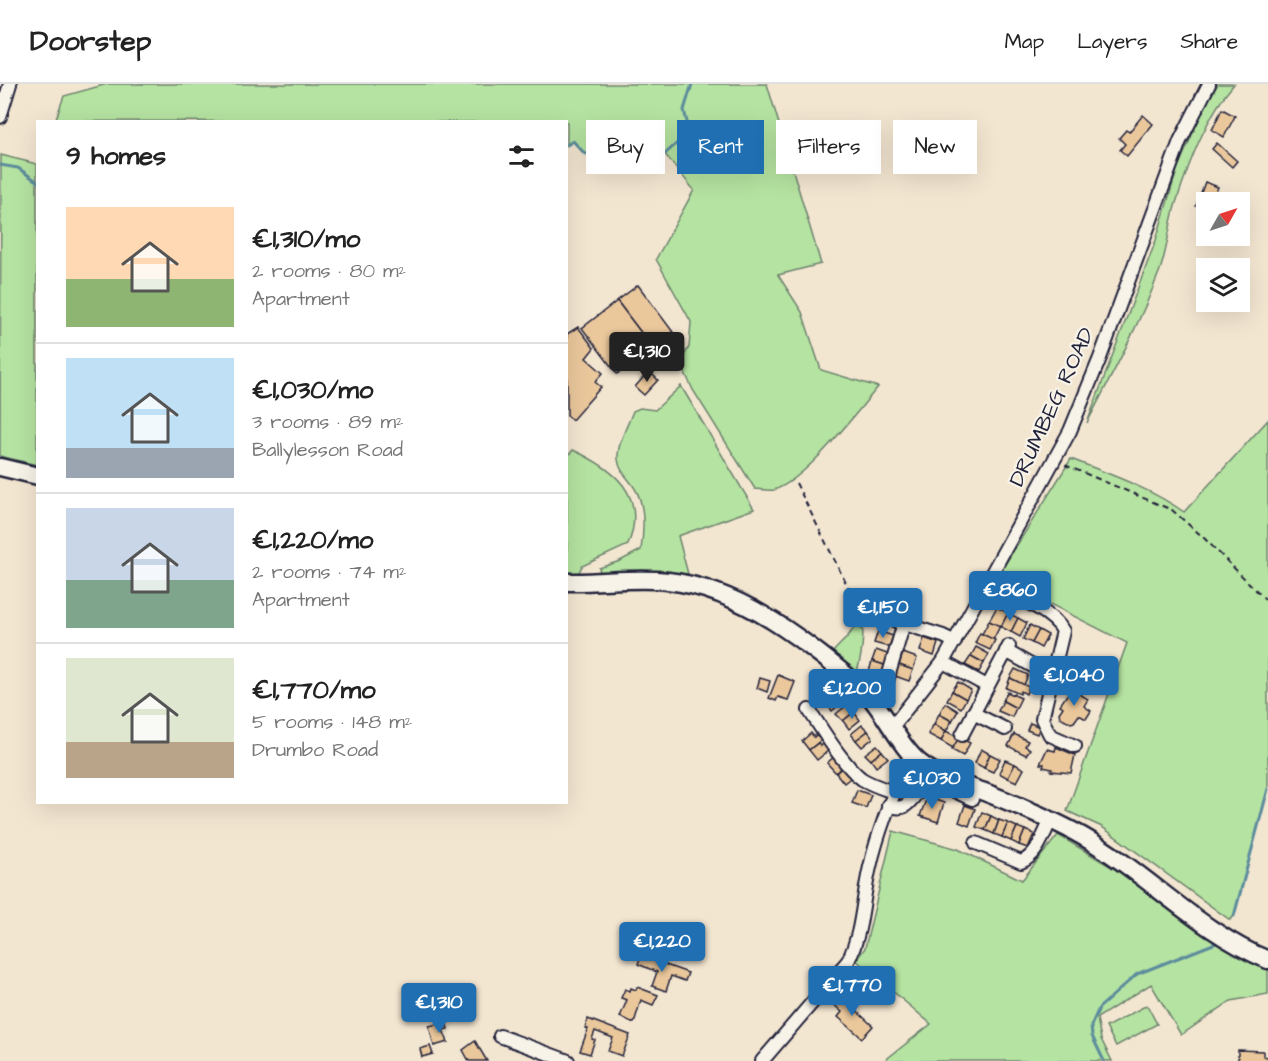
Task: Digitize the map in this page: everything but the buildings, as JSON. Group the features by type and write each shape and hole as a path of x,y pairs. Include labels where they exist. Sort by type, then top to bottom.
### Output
{"main road":[{"path":"0,467 36,476"},
{"path":"568,582 667,580 718,592 735,599 768,618 852,680 876,703 911,754 930,770 1051,819 1119,858 1220,934 1268,960"}],"street":[{"name":"DRUMBEG ROAD","path":"892,726 943,662 955,642 1081,407 1179,141 1209,84"},
{"path":"0,117 6,87"},
{"path":"988,583 1044,612 1059,623 1064,631 1042,719 1050,735 1075,747"},
{"path":"886,684 899,622 955,642"},
{"path":"962,735 1007,649 1036,668"},
{"path":"943,662 987,686"},
{"path":"809,710 832,744 860,777 873,785 893,792"},
{"path":"973,713 1005,729"},
{"path":"762,1061 848,961 856,944 869,870 888,805 911,754"},
{"path":"888,805 899,810 919,791 935,786 972,799"},
{"path":"976,843 1021,862 1029,859 1051,819"},
{"path":"500,1036 568,1061"}],"path":[{"path":"1054,460 1172,510 1204,538 1268,602"},
{"path":"796,483 858,607 861,629"}],"green space":[{"path":"107,84 767,84 778,120 776,174 794,174 821,264 778,275 802,312 821,370 878,387 829,445 801,473 787,484 774,490 755,489 693,390 680,362 689,347 691,322 656,259 694,190 681,174 764,174 764,120 677,120 677,169 665,154 665,120 586,120 585,154 573,141 568,144 568,120 55,120 64,96"},
{"path":"1218,84 1234,84 1215,110 1199,140 1176,203 1163,262 1152,290 1126,348 1087,423 1156,240 1177,170 1204,107"},
{"path":"1,155 36,164 36,465 0,456"},
{"path":"681,386 754,509 678,536 688,574 640,572 601,576 599,568 620,561 641,550 643,526 641,501 622,471 618,459 621,441 633,411 640,408 655,410"},
{"path":"1268,420 1268,789 1234,916 1230,920 1102,827 1067,811 1127,643 997,577 1071,459 1143,489 1184,512"},
{"path":"573,450 588,457 614,475 630,498 634,511 628,545 582,566 577,576 568,575 568,456"},
{"path":"852,600 861,604 863,622 862,647 857,672 832,653 849,635 854,625"},
{"path":"893,831 958,849 1022,880 1058,835 1145,887 1177,914 1230,951 1268,968 1268,994 1231,1001 1181,1035 1151,984 1097,1018 1101,1039 1112,1061 884,1061 931,1024 856,960 865,948"},
{"path":"1147,1005 1157,1024 1116,1046 1106,1027"}],"waterway":[{"path":"568,144 573,141 585,154 602,147 613,148 622,134 630,135 652,156 665,154 686,135 688,126 684,110 692,84"},
{"path":"0,165 18,168 36,181"},
{"path":"1234,916 1268,789"},
{"path":"1104,1061 1092,1036 1091,1026 1099,1008 1137,974 1216,943"}]}
